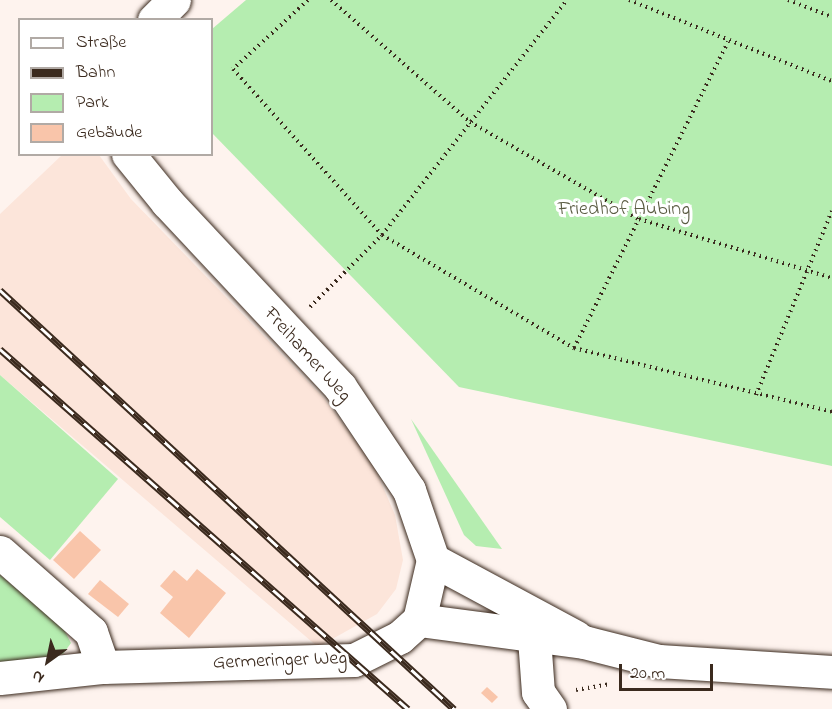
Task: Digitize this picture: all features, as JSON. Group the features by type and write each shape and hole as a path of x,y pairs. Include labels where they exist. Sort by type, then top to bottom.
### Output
{"street":[{"path":"156,18 174,0"},
{"name":"Freihamer Weg","path":"130,156 340,387 410,490 433,560"},
{"path":"0,552 91,632 103,667"},
{"path":"584,642 433,560 419,620 534,638 584,642 659,661 832,672"},
{"name":"Germeringer Weg","path":"0,678 103,667 354,660 400,637 419,620"},
{"path":"534,638 538,692 550,709"}],"path":[{"path":"308,0 233,69 382,235 574,348 832,412"},
{"path":"331,0 470,122 639,219 832,278"},
{"path":"286,329 382,235 567,0"},
{"path":"629,0 728,42 832,81"},
{"path":"789,0 832,17"},
{"path":"574,348 728,42"},
{"path":"756,395 832,211"}],"shaded area":[{"path":"61,156 100,156 131,199 324,398 374,466 395,515 403,560 396,589 377,614 318,647 0,375 0,214"}],"green space":[{"name":"Friedhof Aubing","path":"246,0 832,0 832,466 459,387 213,134 213,28"},
{"path":"0,375 118,479 50,560 0,517"},
{"path":"411,419 502,549 476,546 464,535"},
{"path":"0,575 63,628 71,643 63,654 0,664"}],"building":[{"path":"80,531 101,550 74,579 53,560"},
{"path":"197,569 226,593 189,638 160,613 173,597 160,586 174,570 187,581"},
{"path":"100,580 129,604 118,617 88,594"},
{"path":"487,687 498,697 492,703 481,693"}],"railway":[{"path":"0,290 454,709"},
{"path":"0,349 408,709"}]}
